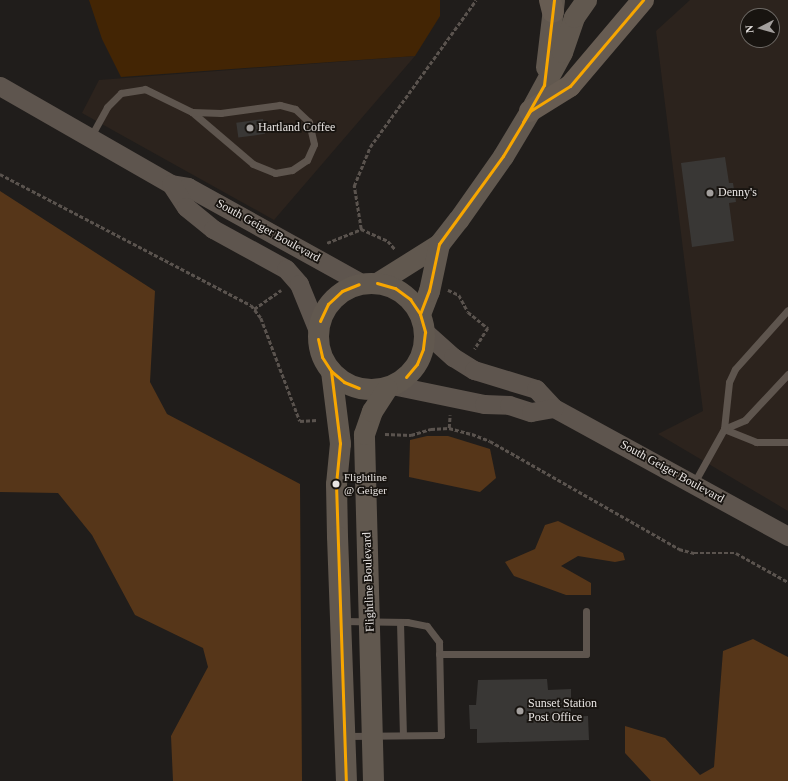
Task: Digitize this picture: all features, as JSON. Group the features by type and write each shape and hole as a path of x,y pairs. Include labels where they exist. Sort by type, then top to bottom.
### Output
{"highway":[{"path":"530,111 570,86 643,0"}],"main road":[{"path":"439,244 422,323 423,349 417,364 406,377 389,387 359,388 344,382 331,371 322,357 319,333 320,321 328,304 342,291 370,283 408,265 439,244 503,156 530,111 562,52 574,17 586,0"},
{"path":"544,85 552,4"},
{"path":"370,283 394,288 410,299 422,323"},
{"path":"331,371 340,443 336,484 346,781"},
{"name":"Flightline Boulevard","path":"373,781 364,434 372,411 389,387"}],"street":[{"name":"South Geiger Boulevard","path":"0,86 171,184 188,187 317,258 370,283"},
{"name":"South Geiger Boulevard","path":"171,184 186,207 212,229 237,244 266,256 286,269 296,280 319,333"},
{"name":"South Geiger Boulevard","path":"422,323 464,364 474,370 536,389 554,408 694,483 788,536"},
{"path":"389,387 484,404 509,404 531,412 554,408"}],"lane":[{"path":"90,138 107,107 121,93 145,89 192,112 253,164 275,173 292,170 307,160 314,144 309,122 295,109 280,106 221,113 192,112"},
{"path":"694,483 724,429 729,382 735,368 788,310"},
{"path":"724,429 745,420 788,374"},
{"path":"724,429 756,442 788,442"},
{"path":"439,654 586,654 586,611"},
{"path":"340,621 400,622 427,626 439,642 441,735 345,736"},
{"path":"400,622 403,736"}],"path":[{"path":"361,229 354,186 370,147 476,0"},
{"path":"317,258 325,243 361,229 388,241 408,265"},
{"path":"254,309 296,280"},
{"path":"431,282 459,295 468,312 488,328 464,364"},
{"path":"449,428 451,397"}],"shaded area":[{"path":"89,0 440,0 440,16 415,56 121,77 102,39"},
{"path":"690,0 788,0 788,511 658,434 703,411 656,31"},
{"path":"415,56 274,220 82,113 99,80"},
{"path":"0,191 155,291 150,382 167,414 300,484 302,781 173,781 171,736 208,667 203,648 135,615 92,535 58,493 0,492"},
{"path":"427,436 448,436 490,449 496,478 480,492 409,477 410,440"},
{"path":"558,521 623,553 625,560 615,562 578,556 561,566 591,583 591,595 566,595 514,576 505,562 535,549 545,525"},
{"path":"753,639 788,657 788,781 651,781 625,753 625,726 665,738 700,775 714,767 723,651"}],"building":[{"name":"Hartland Coffee","path":"263,119 265,134 238,138 236,123"},
{"name":"Denny's","path":"725,157 729,183 733,183 736,202 729,203 734,241 692,247 681,163"},
{"name":"Sunset Station Post Office","path":"547,679 548,690 571,689 571,717 588,716 589,740 477,743 477,729 470,729 469,705 476,705 478,680"}],"transit line":[{"path":"523,122 544,85 554,0"},
{"path":"420,314 429,291 439,244 503,156 530,111 570,86 643,0"},
{"path":"377,283 395,288 410,299 420,314 425,332 423,349 417,364 406,377"},
{"path":"320,321 328,304 342,291 359,284"},
{"path":"318,339 322,357 331,371 344,382 359,388"},
{"path":"331,371 340,443 336,484 346,781"}],"place":[{"name":"Hartland Coffee","path":"250,128"},
{"name":"Denny's","path":"710,193"},
{"name":"Flightline @ Geiger","path":"336,484"},
{"name":"Sunset Station Post Office","path":"520,711"}]}
